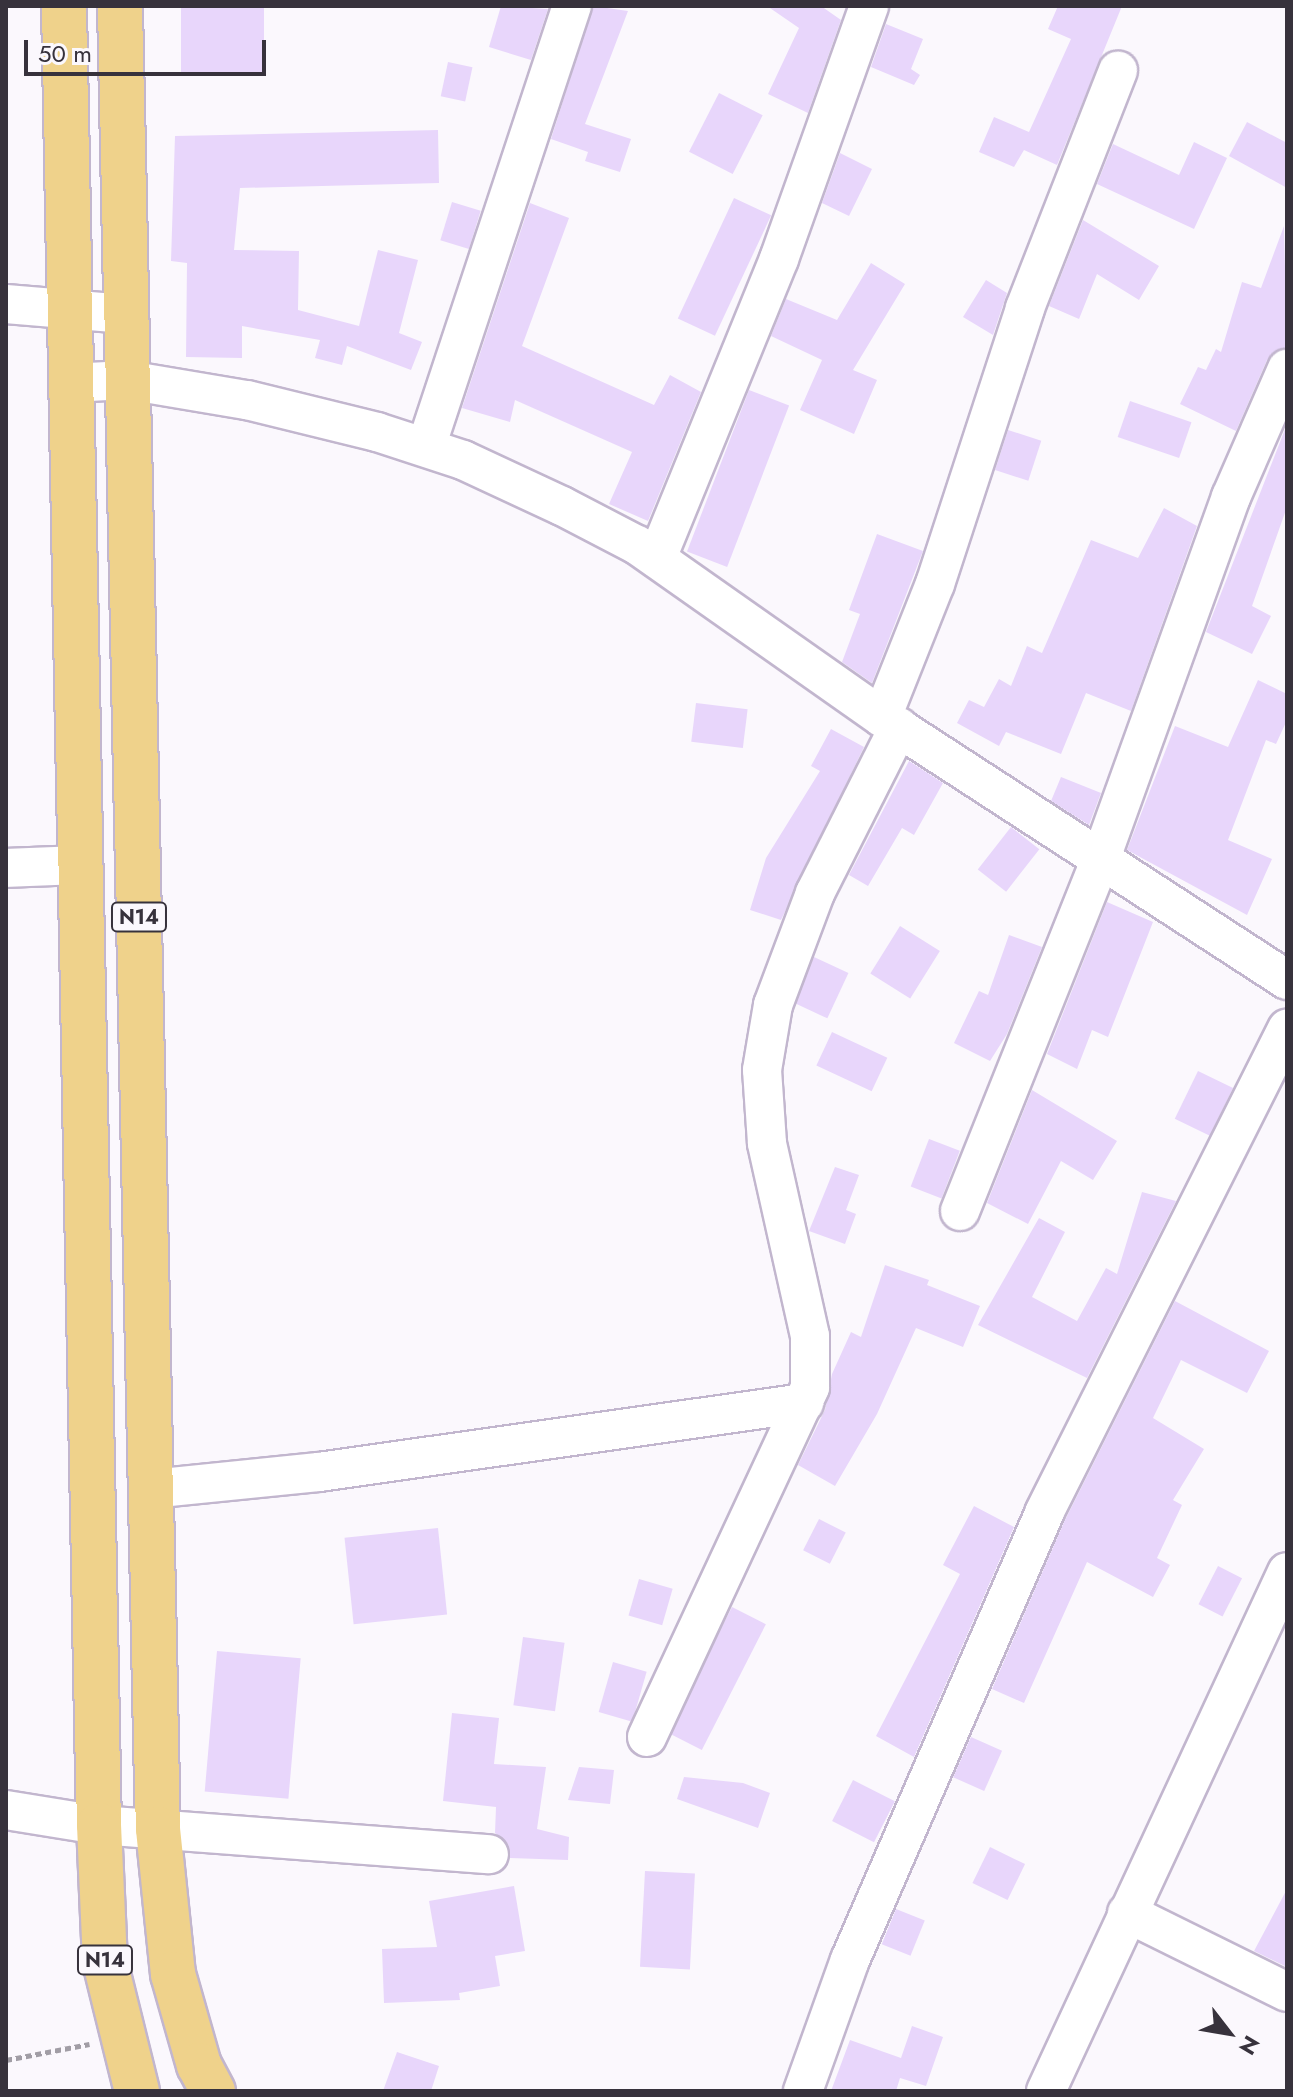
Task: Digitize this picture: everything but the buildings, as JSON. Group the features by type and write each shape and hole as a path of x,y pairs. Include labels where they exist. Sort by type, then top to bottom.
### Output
{"main road":[{"name":"N14","path":"64,6 99,1825 105,1962 132,2078"},
{"name":"N14","path":"120,6 158,1829 173,1974 199,2065 213,2091"}],"street":[{"path":"426,447 572,6"},
{"path":"657,558 779,259 869,6"},
{"path":"647,1737 810,1387 810,1336 767,1143 762,1070 773,1005 815,893 891,722 1025,308 1118,71"},
{"path":"6,304 126,314"},
{"path":"960,1211 1101,858 1231,497 1287,369"},
{"path":"69,383 127,380 247,400 426,447 562,506 657,558 891,722 1287,980"},
{"path":"6,868 80,865"},
{"path":"803,2091 850,1960 1044,1513 1287,1029"},
{"path":"151,1489 319,1472 804,1403"},
{"path":"1046,2091 1287,1572"},
{"path":"6,1810 99,1825 489,1854"},
{"path":"1127,1913 1287,1992"}],"path":[{"path":"6,2060 94,2043 132,2078"}]}
